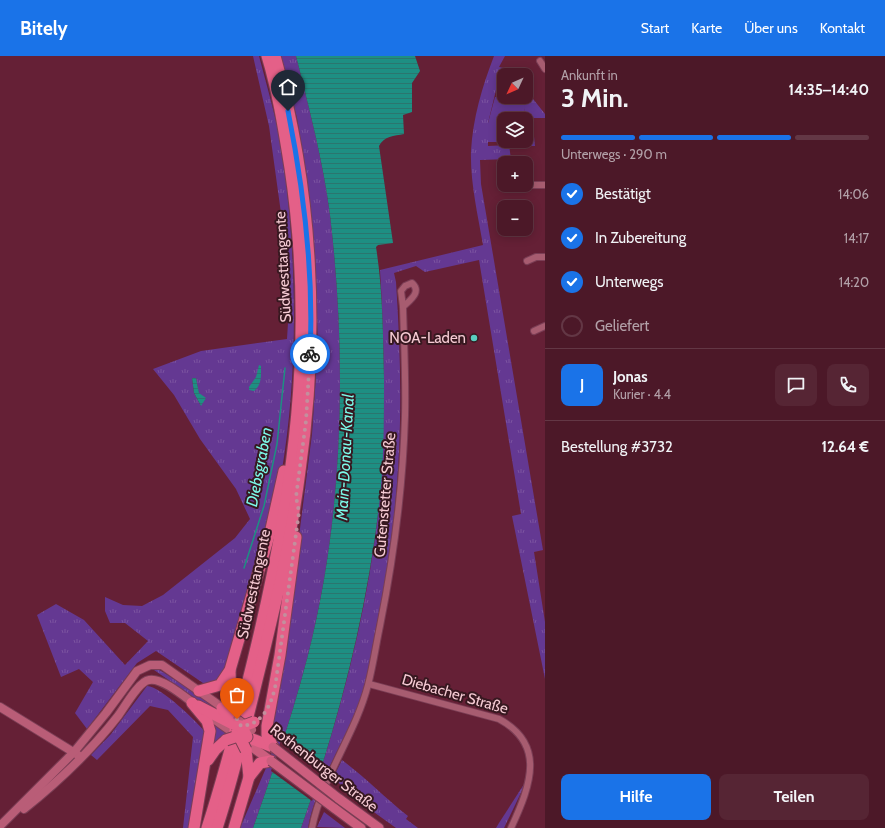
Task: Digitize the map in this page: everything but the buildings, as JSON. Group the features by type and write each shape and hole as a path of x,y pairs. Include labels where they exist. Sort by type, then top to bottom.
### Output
{"highway":[{"name":"Südwesttangente","path":"207,828 239,716 268,597 287,496 297,426 302,327 298,236 286,142 267,56"},
{"name":"Südwesttangente","path":"217,828 240,748 267,640 285,559 303,448 309,377 309,271 305,215 298,162 288,108 275,56"},
{"path":"199,690 220,685 230,670 271,529 287,457 297,426"},
{"path":"273,747 267,731 293,567 299,512 296,497"},
{"path":"230,670 231,699 240,730 250,777"},
{"path":"206,765 212,753 240,730 263,715 272,701"},
{"path":"192,703 273,747"},
{"path":"192,703 205,717 210,727 206,765 194,828"},
{"path":"222,708 267,759 257,765 250,777 234,828"}],"main road":[{"path":"0,826 12,816 74,752 106,713 134,675 143,667 153,664 162,665 199,690 222,708"},
{"path":"12,816 19,813 51,788 82,758 145,681 152,680 161,682 192,703"},
{"path":"0,707 82,758"},
{"name":"Rothenburger Straße","path":"273,747 379,828"},
{"name":"Rothenburger Straße","path":"267,759 361,828"}],"street":[{"path":"540,61 545,69"},
{"path":"533,185 545,185"},
{"path":"527,261 536,257 545,256"},
{"name":"Gutenstetter Straße","path":"312,828 328,777 351,732 369,684 388,589 397,528 405,416 403,307"},
{"path":"534,331 545,326"},
{"name":"Diebacher Straße","path":"369,684 499,719 515,725 533,745 536,763 534,776 510,828"}],"green space":[{"path":"253,56 259,56 276,120 284,159 292,243 294,343 290,410 281,476 227,667 220,676 211,683 207,684 203,683 156,651 137,663 87,729 75,713 93,682 79,669 61,677 37,615 56,604 84,620 125,665 148,641 125,623 110,623 105,611 105,597 123,605 142,606 163,595 235,538 250,519 236,489 200,439 174,395 153,369 201,351 287,339 288,323 284,235 269,126","holes":["192,378 196,378 201,406 194,393"]},
{"path":"281,56 296,56 324,175 330,215 339,324 339,436 329,547 320,601 308,655 289,721 253,828 240,828 266,768 278,734 271,724 287,631 312,434 318,345 314,249 307,180 297,118"},
{"path":"494,56 505,56 499,67 504,68 497,68 497,86 488,123 488,146 497,146 497,148 509,148 511,156 497,156 497,159 480,160 481,184 543,550 534,552 545,622 545,679 512,516 521,514 479,260 425,272 416,266 394,273 396,282 399,334 400,421 396,499 386,577 369,666 358,706 326,774 312,810 308,828 301,828 339,709 359,629 374,547 380,493 384,408 380,270 483,245 473,186 471,151 479,103"},
{"path":"495,97 497,97 497,104 524,104 525,112 497,112 497,142 488,142 488,123"},
{"path":"533,99 545,114 545,118 533,118 533,112 525,112 523,104 533,104"},
{"path":"533,127 535,146 533,146"},
{"path":"153,668 158,669 202,698 218,711 221,716 154,670"},
{"path":"147,686 170,698 207,734 191,828 183,828 193,737 168,710 150,706 97,760 91,755 111,734"},
{"path":"211,721 230,734 212,748"},
{"path":"342,760 408,816 406,819 418,828 396,828 364,805 333,778"},
{"path":"528,778 504,828 496,828 499,823"},
{"path":"324,812 345,828 317,827"}],"water":[{"name":"Main-Donau-Kanal","path":"296,56 415,56 420,71 412,83 412,112 403,115 404,134 386,138 379,146 393,243 378,245 376,247 380,280 383,330 384,427 381,490 367,589 339,710 301,828 253,828 296,699 320,601 329,547 339,436 339,324 330,215 320,155"},
{"path":"259,365 261,366 260,383 254,391 249,390 249,387 256,377"},
{"path":"192,378 196,378 199,393 206,398 201,406 194,393"}],"pier":[{"path":"281,740 322,773 312,801 271,771"}],"waterway":[{"name":"Diebsgraben","path":"244,568 264,506 277,444 285,368"}],"way so far":[{"path":"237,719 241,726 246,726 258,720 268,709 272,701 275,688 292,574 299,512 296,497 301,469 306,421 310,354"}],"place":[{"name":"NOA-Laden","path":"474,338"}],"route":[{"path":"288,111 305,215 310,292 310,354"}]}
